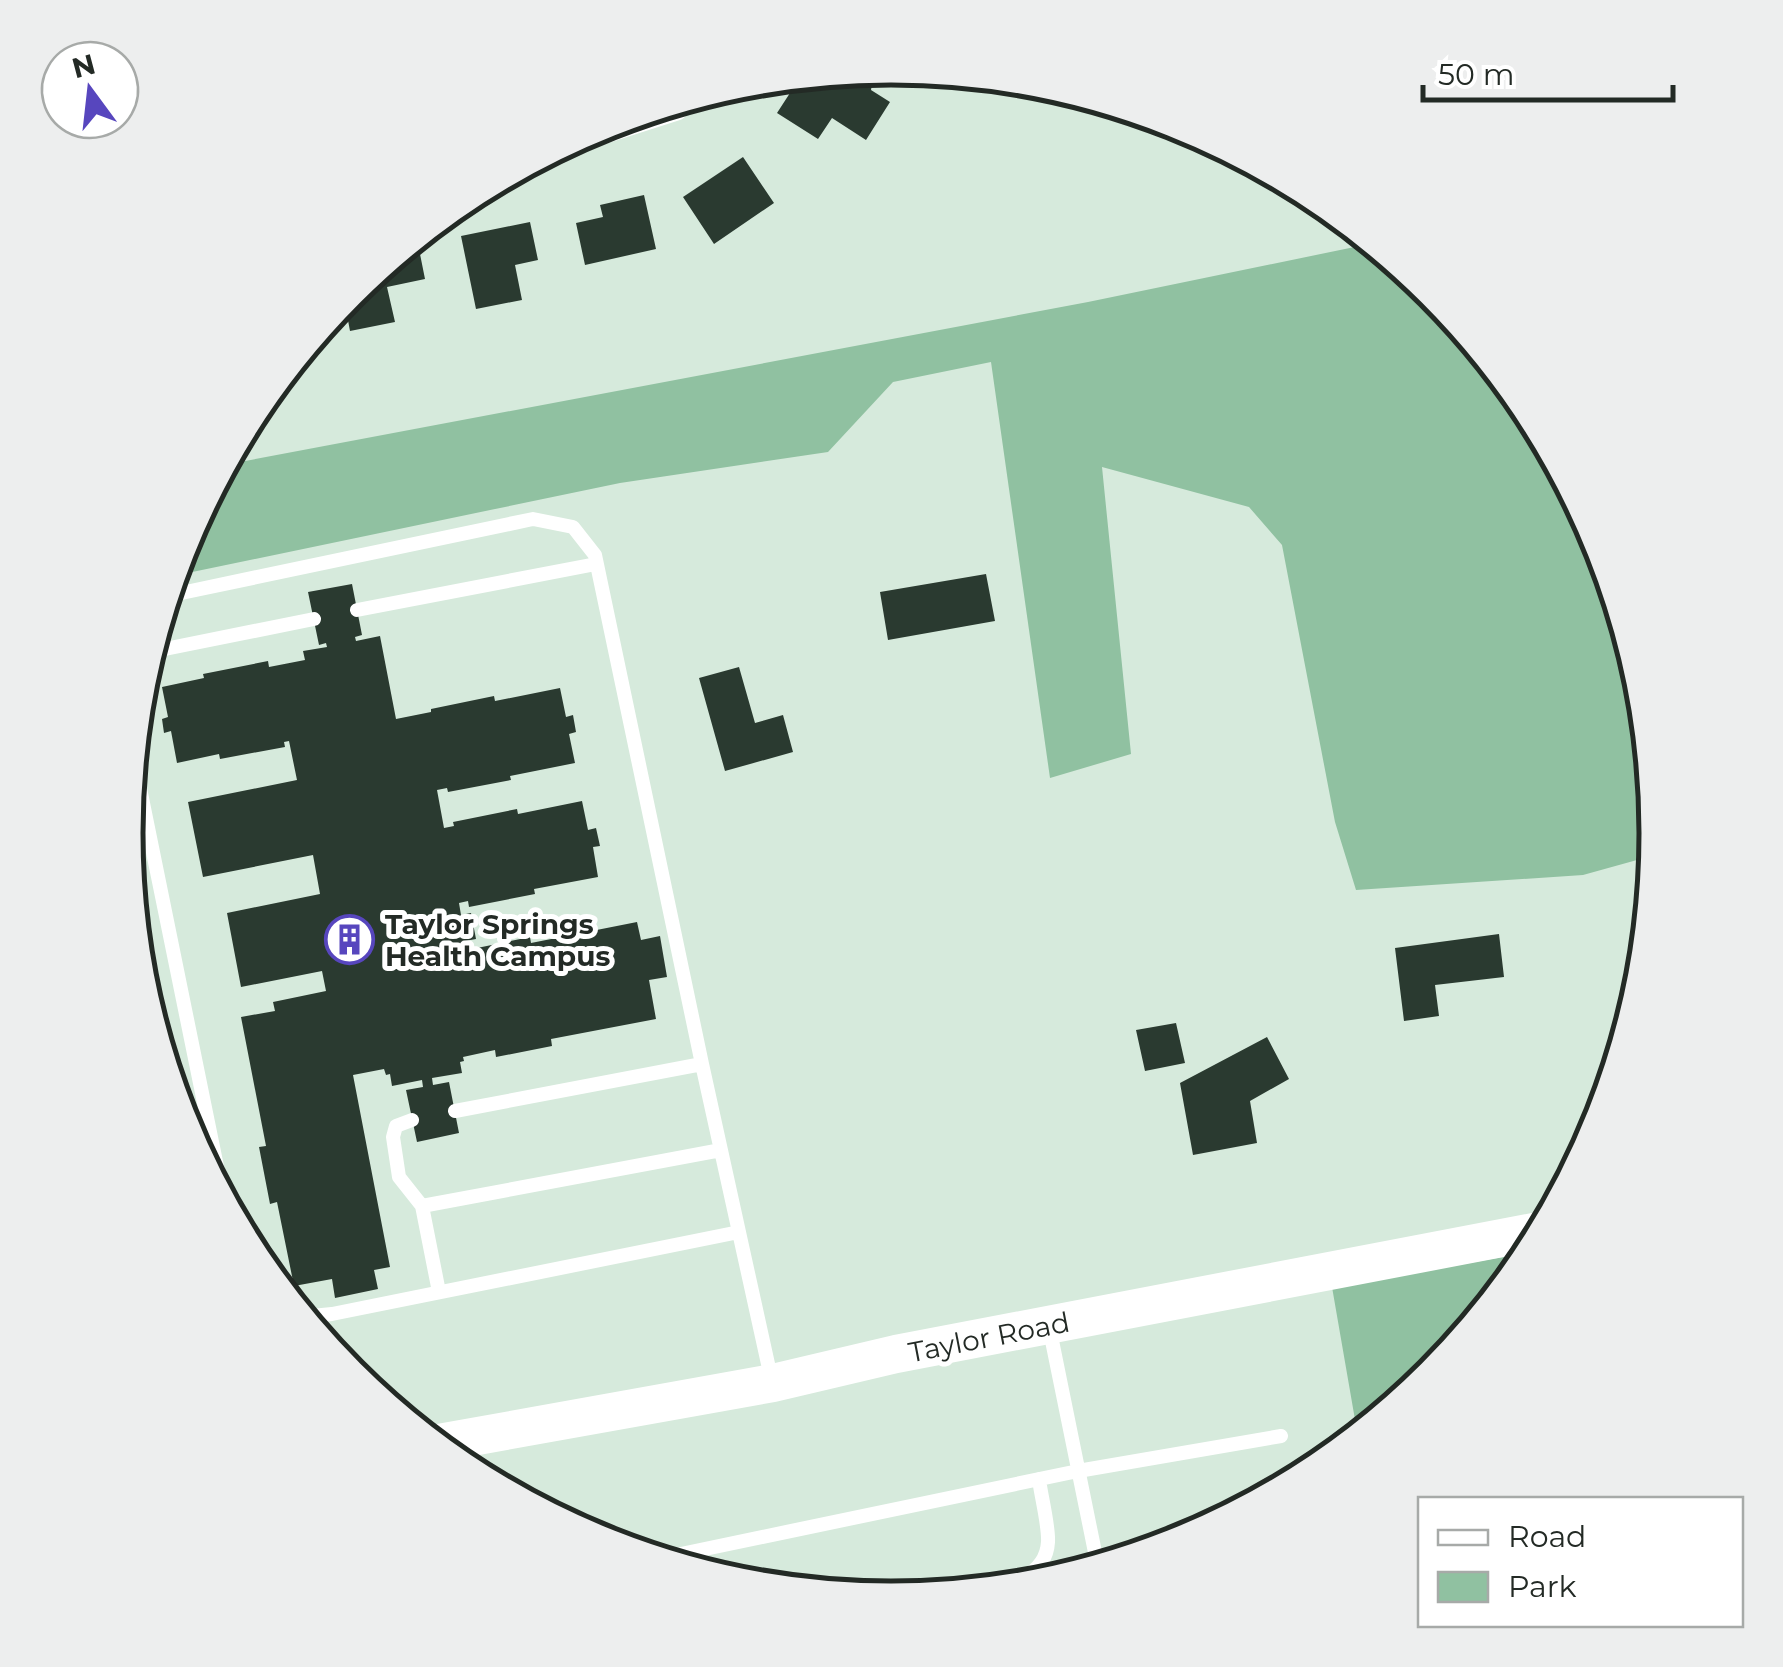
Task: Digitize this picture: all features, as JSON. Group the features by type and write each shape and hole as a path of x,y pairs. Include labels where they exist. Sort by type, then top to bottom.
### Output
{"main road":[{"name":"Taylor Road","path":"454,1440 773,1383 896,1354 1524,1234"}],"lane":[{"path":"183,593 533,519 573,527 596,564 773,1383"},
{"path":"357,610 596,564"},
{"path":"167,649 314,619"},
{"path":"144,808 214,1151"},
{"path":"454,1111 702,1064"},
{"path":"412,1120 396,1126 393,1137 399,1177 422,1206 439,1292"},
{"path":"422,1206 721,1150"},
{"path":"319,1315 740,1232"},
{"path":"1048,1326 1095,1553"},
{"path":"687,1553 1078,1471 1280,1436"},
{"path":"1037,1568 1048,1543 1038,1479"}],"green space":[{"path":"1355,247 1421,304 1514,418 1563,502 1583,547 1626,687 1638,785 1639,859 1583,875 1356,890 1335,822 1282,545 1249,507 1102,467 1131,754 1050,778 991,362 893,382 828,452 620,483 191,572 242,462 1088,302"},
{"path":"1509,1256 1421,1363 1355,1420 1332,1287"}],"building":[{"path":"872,86 871,90 890,102 866,140 832,118 818,139 777,113 794,91"},
{"path":"743,157 774,203 714,244 683,197"},
{"path":"644,195 656,249 585,265 576,223 603,217 600,205"},
{"path":"530,222 538,260 515,265 522,300 476,309 461,236"},
{"path":"420,253 425,279 387,287 395,322 350,331 348,319"},
{"path":"986,574 995,621 888,640 880,592"},
{"name":"Taylor Springs Health Campus","path":"352,584 362,635 355,637 356,641 380,636 396,719 494,696 495,701 560,688 566,717 573,715 576,732 569,734 575,763 510,776 511,780 448,792 447,788 437,790 444,828 454,826 453,822 517,809 518,814 582,801 588,830 596,828 600,846 593,847 598,877 469,907 468,901 459,903 461,915 471,913 476,939 465,941 468,955 478,954 477,948 530,937 531,943 637,922 641,940 660,936 667,977 649,980 656,1019 551,1039 552,1046 496,1057 495,1050 463,1057 462,1073 432,1078 433,1085 449,1082 459,1133 417,1142 406,1090 423,1087 422,1080 392,1086 390,1074 386,1075 384,1069 353,1075 390,1267 374,1270 378,1289 335,1298 332,1279 296,1286 293,1283 277,1202 270,1204 259,1147 266,1146 241,1017 275,1011 273,1002 326,991 322,971 241,987 227,913 320,894 313,855 203,877 188,802 297,780 289,741 284,742 285,747 177,763 171,731 164,733 162,719 168,717 162,687 268,661 269,667 305,660 303,651 327,647 326,643 319,645 308,592"},
{"path":"739,667 755,723 783,715 793,752 725,771 699,678"},
{"path":"1499,934 1504,977 1435,985 1439,1016 1404,1021 1395,948"},
{"path":"1176,1023 1185,1063 1145,1071 1136,1030"},
{"path":"1267,1037 1289,1079 1250,1101 1257,1143 1193,1155 1180,1083"}],"place":[{"name":"Taylor Springs Health Campus","path":"350,940"}]}
